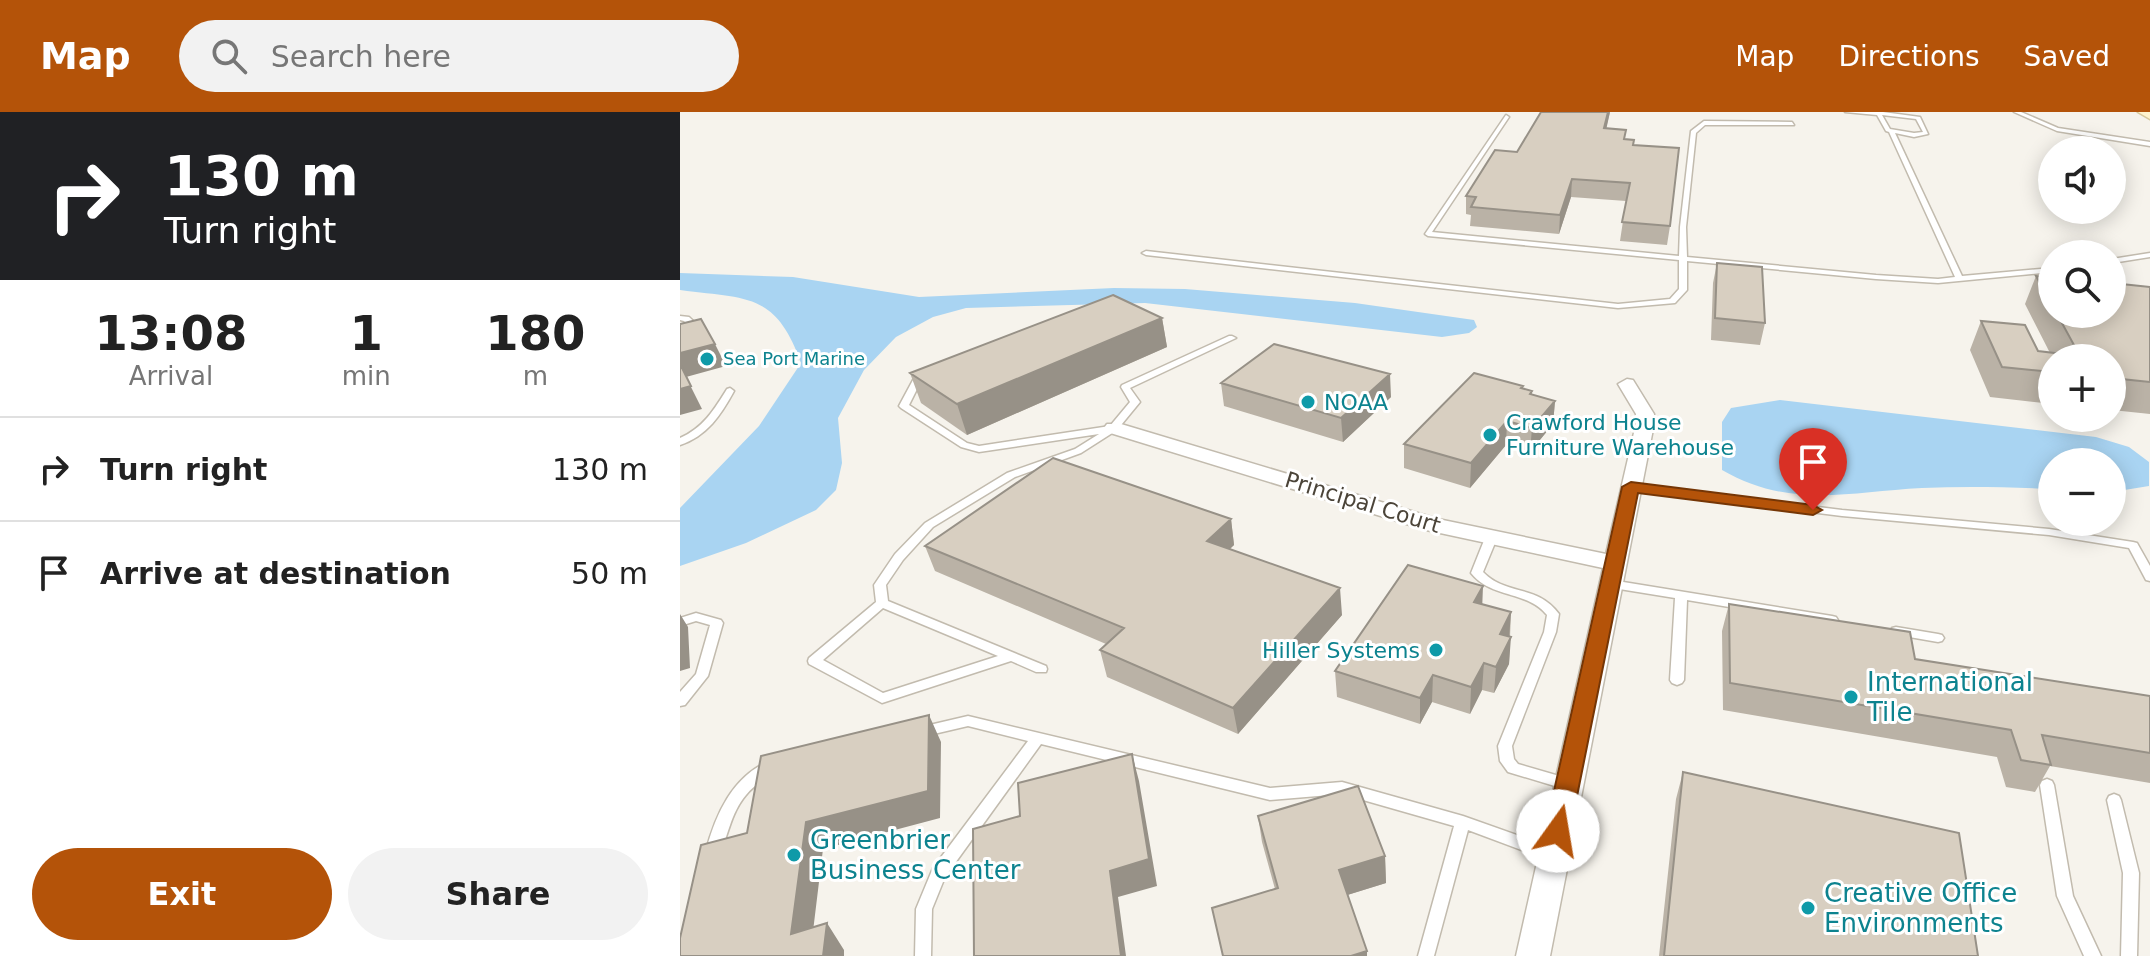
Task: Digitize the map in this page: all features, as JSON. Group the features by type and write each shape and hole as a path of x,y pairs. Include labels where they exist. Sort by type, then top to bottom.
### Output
{"main road":[{"path":"2145,112 2150,115"}],"street":[{"path":"1533,956 1645,424 1645,414 1627,384"},
{"name":"Principal Court","path":"1114,428 1434,525 1491,538 1613,574"}],"lane":[{"path":"1848,112 1878,113 1918,118 1927,131 1914,135 1892,132 1886,128 1878,113"},
{"path":"2017,112 2057,129 2150,144"},
{"path":"1506,117 1428,234 1876,277 1960,279 2038,271"},
{"path":"1146,253 1618,306 1672,301 1683,290 1686,257 1683,227 1693,132 1704,123 1792,124"},
{"path":"1892,132 1960,279"},
{"path":"2126,259 2150,255"},
{"path":"680,318 686,319 703,333"},
{"path":"882,603 880,585 899,557 929,525 1011,475 1078,451 1114,428 1135,402 1125,387 1232,338"},
{"path":"930,371 916,382 904,406 964,445 979,449 1114,428"},
{"path":"680,442 701,433 714,420 730,391"},
{"path":"1631,487 1842,513 2049,532 2133,545 2150,577"},
{"path":"1491,538 1477,573 1483,582 1534,597 1546,603 1553,614 1550,632 1505,746 1507,761 1513,768 1568,784"},
{"path":"1613,574 1681,596 1847,623"},
{"path":"1677,680 1681,596"},
{"path":"882,603 814,661 882,698 1010,657"},
{"path":"882,603 1041,669"},
{"path":"680,622 696,617 717,623 702,676 680,701"},
{"path":"1877,628 1938,638"},
{"path":"908,734 968,721 1270,794 1342,788 1463,822 1553,855"},
{"path":"923,956 924,909 939,873 1038,737"},
{"path":"711,865 721,820 737,791 757,773 788,761"},
{"path":"2047,785 2065,896 2093,956"},
{"path":"2114,800 2131,873 2129,956"},
{"path":"1426,956 1463,822"}],"water":[{"path":"680,273 793,277 919,297 1114,288 1185,289 1355,303 1474,320 1477,327 1469,333 1442,337 1145,303 966,308 933,317 896,337 864,370 838,418 842,463 836,490 816,510 746,543 680,566 680,508 759,426 801,363 781,323 769,311 741,298 680,290"},
{"path":"1780,400 2096,437 2129,447 2149,462 2149,486 2126,490 2126,448 2038,448 2038,489 1938,487 1819,495 1771,490 1722,470 1722,422 1731,408"}],"building":[{"path":"1541,112 1608,112 1604,128 1626,130 1624,139 1634,140 1633,145 1679,148 1670,226 1622,222 1630,183 1572,179 1560,215 1471,207 1476,197 1466,196 1495,150 1517,152"},
{"path":"1717,263 1762,267 1765,323 1715,318"},
{"path":"2126,284 2150,287 2150,382 2126,379 2126,344 2073,344 2065,328 2126,328"},
{"path":"1113,295 1162,318 957,404 910,373"},
{"path":"701,319 715,344 680,353 680,324"},
{"path":"1981,321 2025,325 2038,351 2038,371 2002,367"},
{"path":"1274,344 1390,374 1341,418 1221,383"},
{"path":"680,364 691,386 680,389"},
{"path":"1474,373 1523,386 1521,388 1532,391 1530,394 1555,401 1532,428 1507,421 1471,463 1404,444"},
{"path":"1053,458 1231,519 1207,541 1340,588 1233,708 1100,650 1124,628 925,546"},
{"name":"Hiller Systems","path":"1408,565 1483,586 1474,602 1511,612 1500,634 1511,637 1496,667 1484,663 1471,687 1433,675 1420,698 1335,671"},
{"path":"1729,604 1910,632 1915,659 2150,696 2150,753 2042,735 2051,765 2021,760 2011,730 1730,683"},
{"path":"929,715 928,791 806,822 791,934 827,923 823,956 680,956 680,938 701,845 747,833 761,756"},
{"path":"1132,754 1149,859 1110,871 1121,956 974,956 973,829 1020,816 1018,783"},
{"name":"Creative Office Environments","path":"1683,772 1959,833 1978,956 1664,956"},
{"path":"1358,786 1385,856 1339,870 1367,951 1351,956 1223,956 1212,908 1278,888 1258,816"}],"place":[{"name":"Sea Port Marine","path":"707,359"},
{"name":"NOAA","path":"1308,402"},
{"name":"Crawford House Furniture Warehouse","path":"1490,435"},
{"name":"Hiller Systems","path":"1436,650"},
{"name":"International Tile","path":"1851,697"},
{"name":"Greenbrier Business Center","path":"794,855"},
{"name":"Creative Office Environments","path":"1808,908"}],"route":[{"path":"1558,831 1631,487 1813,510"}]}
